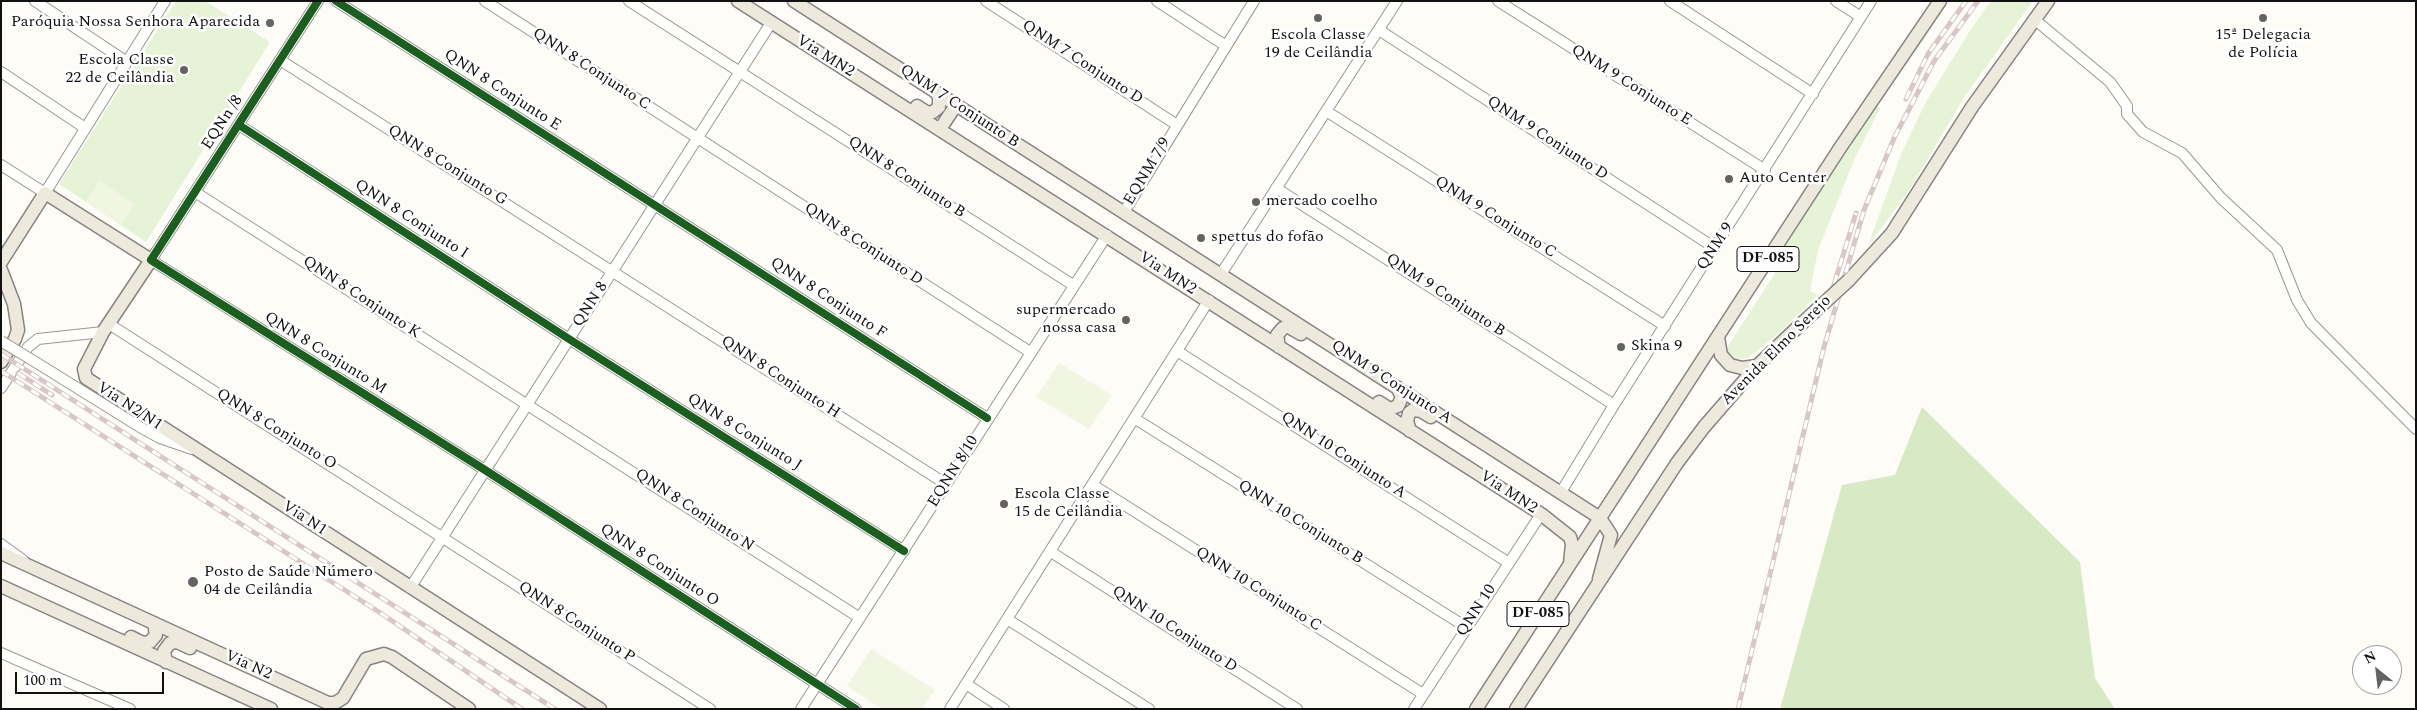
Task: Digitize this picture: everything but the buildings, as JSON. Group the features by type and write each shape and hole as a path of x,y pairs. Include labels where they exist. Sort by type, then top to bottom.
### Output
{"main road":[{"name":"Via MN2","path":"738,1 1209,300 1279,347 1541,514 1570,537 1572,544 1570,564"},
{"name":"QNM 7 Conjunto B","path":"794,1 1124,212"},
{"name":"DF-085","path":"1476,709 1840,148 1940,1"},
{"name":"Avenida Elmo Serejo","path":"1516,709 1599,578 1677,463 1704,427 1757,366 1849,280 1892,233 1972,107 2048,1"},
{"path":"822,55 870,77 928,113 939,107 937,92"},
{"path":"940,129 956,105"},
{"path":"1,362 15,339 18,330 14,304 2,261 45,193 151,260"},
{"name":"EQNM 7/9","path":"1124,212 1221,274"},
{"name":"Via N2/N1","path":"151,260 106,328 84,369 86,378 198,451"},
{"name":"QNM 9 Conjunto A","path":"1221,274 1600,518"},
{"path":"1279,347 1277,334 1287,326 1313,341 1327,342"},
{"path":"1718,337 1722,356 1730,365 1742,368 1757,366"},
{"path":"1300,360 1335,374 1390,409 1400,404 1402,397 1397,387"},
{"path":"1410,431 1407,421 1409,413 1413,410 1421,411 1473,444 1515,462"},
{"name":"Via N1","path":"198,451 600,709"},
{"path":"1599,578 1610,535 1600,518"},
{"name":"Via N2","path":"1,553 328,703 335,703 344,698 366,659 384,654 392,657 470,709"},
{"name":"Via N2","path":"1,586 271,709"},
{"path":"45,606 79,612 143,643 150,642 155,638 157,631 154,623"},
{"path":"166,662 165,648 170,643 177,642 244,672 286,683"}],"street":[{"path":"35,1 127,62"},
{"path":"1,165 45,193 165,1"},
{"name":"EQNn /8","path":"151,260 318,1"},
{"name":"QNN 8 Conjunto E","path":"336,1 654,204"},
{"name":"QNN 8 Conjunto C","path":"485,1 697,138"},
{"name":"QNN 8 Conjunto B","path":"629,1 1073,285"},
{"name":"QNM 7 Conjunto D","path":"986,1 1177,125"},
{"path":"1157,1 1226,46"},
{"name":"EQNM 7/9","path":"1124,212 1254,1"},
{"path":"1221,274 1397,1"},
{"name":"QNM 9 Conjunto E","path":"1498,1 1765,170"},
{"path":"1670,1 1813,94"},
{"path":"1836,1 1861,18"},
{"name":"QNM 9","path":"1561,492 1614,405 1871,1"},
{"path":"2034,19 2110,82 2127,106 2127,114 2142,132 2182,152 2221,198 2277,250 2297,300 2311,323 2416,429"},
{"name":"QNN 8","path":"410,588 770,22"},
{"name":"QNM 9 Conjunto D","path":"1379,30 1715,248"},
{"name":"QNN 8 Conjunto G","path":"280,60 613,271"},
{"path":"1,72 86,128"},
{"name":"QNM 9 Conjunto C","path":"1326,111 1665,326"},
{"name":"QNN 8 Conjunto I","path":"239,125 569,339"},
{"name":"QNN 8 Conjunto D","path":"697,138 1030,352"},
{"name":"QNM 9 Conjunto B","path":"1276,188 1614,405"},
{"name":"QNN 8 Conjunto K","path":"195,192 528,405"},
{"name":"QNN 8 Conjunto F","path":"654,204 987,418"},
{"name":"EQNN 8/10","path":"801,709 904,551 987,418 1107,235"},
{"name":"QNN 8 Conjunto M","path":"151,260 486,470"},
{"name":"QNN 8 Conjunto H","path":"613,271 946,484"},
{"path":"950,709 1209,300"},
{"path":"1,388 28,347 38,339 106,328"},
{"name":"QNN 8 Conjunto O","path":"106,328 443,536"},
{"name":"QNN 8 Conjunto J","path":"569,339 904,551"},
{"name":"Via N1","path":"1,341 147,431 181,446 198,451"},
{"name":"QNN 10 Conjunto A","path":"1177,351 1509,563"},
{"name":"QNN 8 Conjunto N","path":"528,405 860,618"},
{"name":"QNN 10 Conjunto B","path":"1134,418 1466,627"},
{"name":"QNN 8 Conjunto O","path":"486,470 856,709"},
{"name":"QNN 10 Conjunto C","path":"1093,485 1423,694"},
{"name":"QNN 10","path":"1414,709 1541,514"},
{"name":"QNN 8 Conjunto P","path":"443,536 710,709"},
{"path":"1,544 32,567"},
{"name":"QNN 10 Conjunto D","path":"1051,552 1297,709"},
{"path":"1007,620 1149,709"},
{"path":"1,653 130,709"},
{"path":"966,684 1004,709"}],"green space":[{"path":"176,1 205,1 270,42 146,242 59,184"},
{"path":"1991,1 2033,1 1965,96 1908,192 1868,246 1901,154 1926,102 1971,29"},
{"path":"1876,106 1880,108 1855,158 1818,250 1810,291 1818,295 1778,334 1748,358 1735,360 1728,353 1728,346 1774,275 1781,252"},
{"path":"100,181 134,204 121,225 86,202"},
{"path":"1059,363 1112,395 1089,429 1036,397"},
{"path":"1922,407 2080,562 2095,678 2115,709 1780,709 1842,485 1895,475"},
{"path":"871,649 935,690 922,709 882,709 847,686"}],"railway":[{"path":"1906,99 1928,54 1966,1"},
{"path":"1738,709 1824,347 1864,210 1895,136 1934,61 1978,1"},
{"path":"1829,301 1856,213"},
{"path":"1,354 555,709"},
{"path":"1,371 379,612 522,709"},
{"path":"18,373 52,395"}],"cycle path":[{"path":"318,1 151,260 485,470 856,709"},
{"path":"336,1 987,418"},
{"path":"239,125 569,339 904,551"}],"place":[{"name":"Escola Classe 19 de Ceilândia","path":"1318,18"},
{"name":"15ª Delegacia de Polícia","path":"2263,18"},
{"name":"Paróquia Nossa Senhora Aparecida","path":"270,23"},
{"name":"Escola Classe 22 de Ceilândia","path":"184,70"},
{"name":"Auto Center","path":"1729,179"},
{"name":"mercado coelho","path":"1256,202"},
{"name":"spettus do fofão","path":"1201,238"},
{"name":"supermercado nossa casa","path":"1126,320"},
{"name":"Skina 9","path":"1621,347"},
{"name":"Escola Classe 15 de Ceilândia","path":"1004,504"},
{"name":"Posto de Saúde Número 04 de Ceilândia","path":"193,582"}]}
